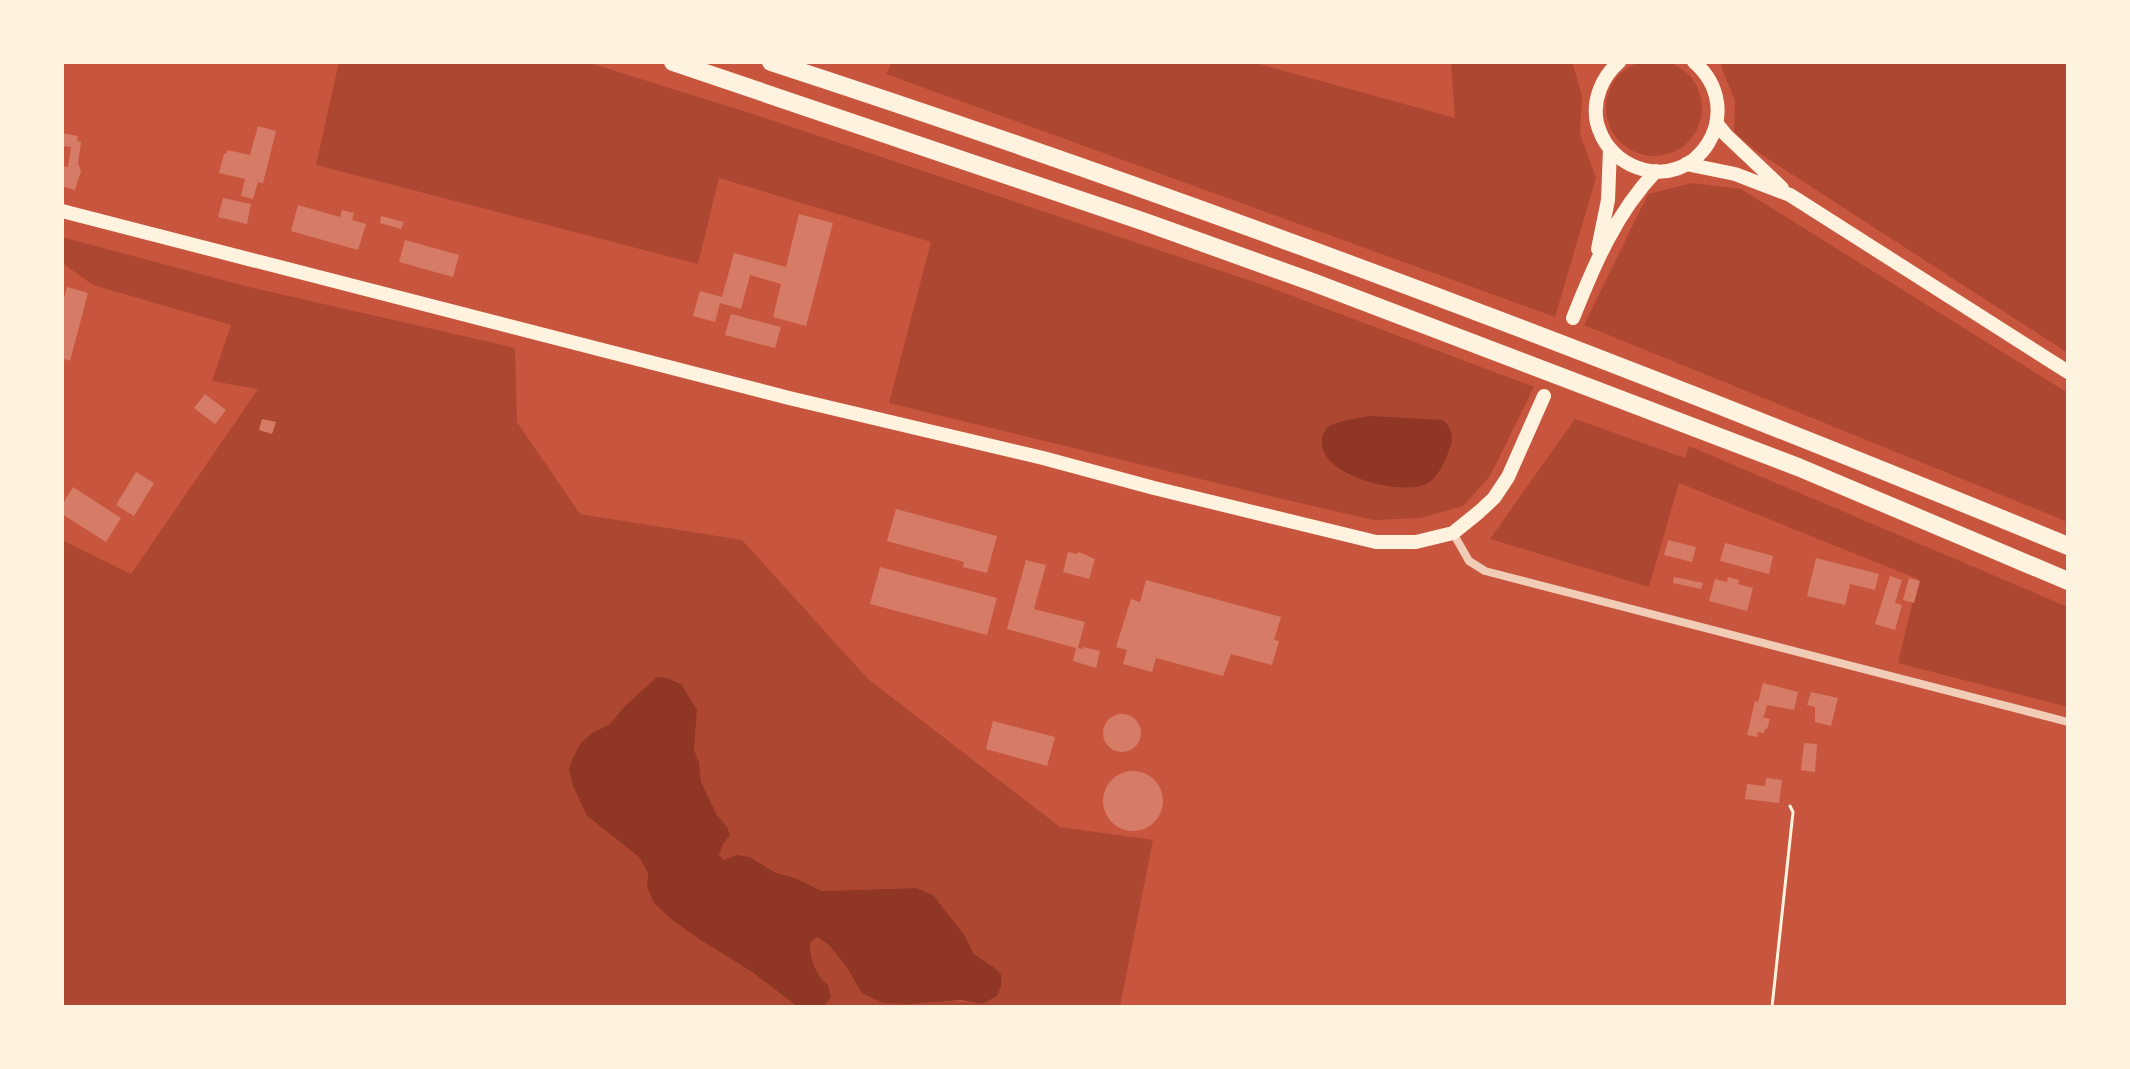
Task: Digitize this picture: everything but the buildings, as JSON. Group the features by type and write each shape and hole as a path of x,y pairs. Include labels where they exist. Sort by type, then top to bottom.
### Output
{"highway":[{"path":"673,62 1100,206 1329,288 1798,467 2068,581"},
{"path":"771,62 1156,193 1539,334 1810,440 2068,546"}],"main road":[{"path":"1619,62 1602,83 1596,100 1596,117 1601,134 1610,149 1623,161 1639,169 1656,171 1667,171 1686,164 1700,154 1711,140 1719,105 1715,87 1703,65"},
{"path":"1717,124 1790,195 2068,372"},
{"path":"1573,318 1595,261 1608,200 1610,149"},
{"path":"1686,164 1735,174 1790,195"},
{"path":"1595,261 1626,209 1656,171"},
{"path":"62,211 789,398 1376,542 1416,542 1453,533 1479,512 1494,498 1508,477 1544,396"}],"street":[{"path":"1453,533 1469,561 1485,571 2068,722"}],"path":[{"path":"1772,1007 1793,812 1790,806"}],"shaded area":[{"path":"1654,60 1672,64 1688,74 1698,90 1702,108 1698,126 1688,142 1672,152 1654,156 1636,152 1620,142 1610,126 1606,108 1610,90 1620,74 1636,64"},
{"path":"339,62 587,62 759,116 1269,287 1534,387 1490,476 1463,506 1420,518 1374,520 889,403 931,242 719,178 698,264 316,165"},
{"path":"892,62 1252,62 1455,118 1451,62 1570,62 1582,96 1580,134 1596,178 1555,317 886,74"},
{"path":"1721,62 2068,62 2068,353 1759,153 1734,132 1735,100"},
{"path":"1692,183 1741,189 2068,393 2068,522 1584,325 1648,194"},
{"path":"62,237 245,286 515,348 517,422 580,514 742,540 868,679 1060,827 1153,840 1120,1007 823,1007 831,997 812,957 810,943 817,937 828,944 883,1003 945,1001 982,1004 995,968 974,954 965,936 916,888 822,891 776,873 750,857 724,860 719,855 727,827 717,815 701,782 694,750 697,710 623,708 610,724 592,733 587,816 639,857 648,873 647,887 671,919 752,972 798,1007 62,1007 62,540 131,574 258,389 212,381 231,325 93,285 62,263"},
{"path":"1369,416 1443,420 1451,431 1452,439 1434,478 1417,487 1385,486 1351,475 1336,466 1326,456 1322,445 1325,430 1336,423"},
{"path":"1575,419 1685,458 1689,446 2068,607 2068,707 1898,663 1918,579 1679,483 1649,587 1490,539"},
{"path":"657,677 681,684 697,710 694,750 701,782 730,835 719,855 724,860 737,855 750,857 776,873 822,891 916,888 933,895 965,936 974,954 1001,974 997,996 982,1004 961,1000 883,1003 862,993 846,966 828,944 817,937 810,943 811,955 814,967 828,985 831,997 823,1007 798,1007 752,972 671,919 654,903 647,887 648,873 639,857 587,816 569,769 580,744 592,733 610,724"}]}
